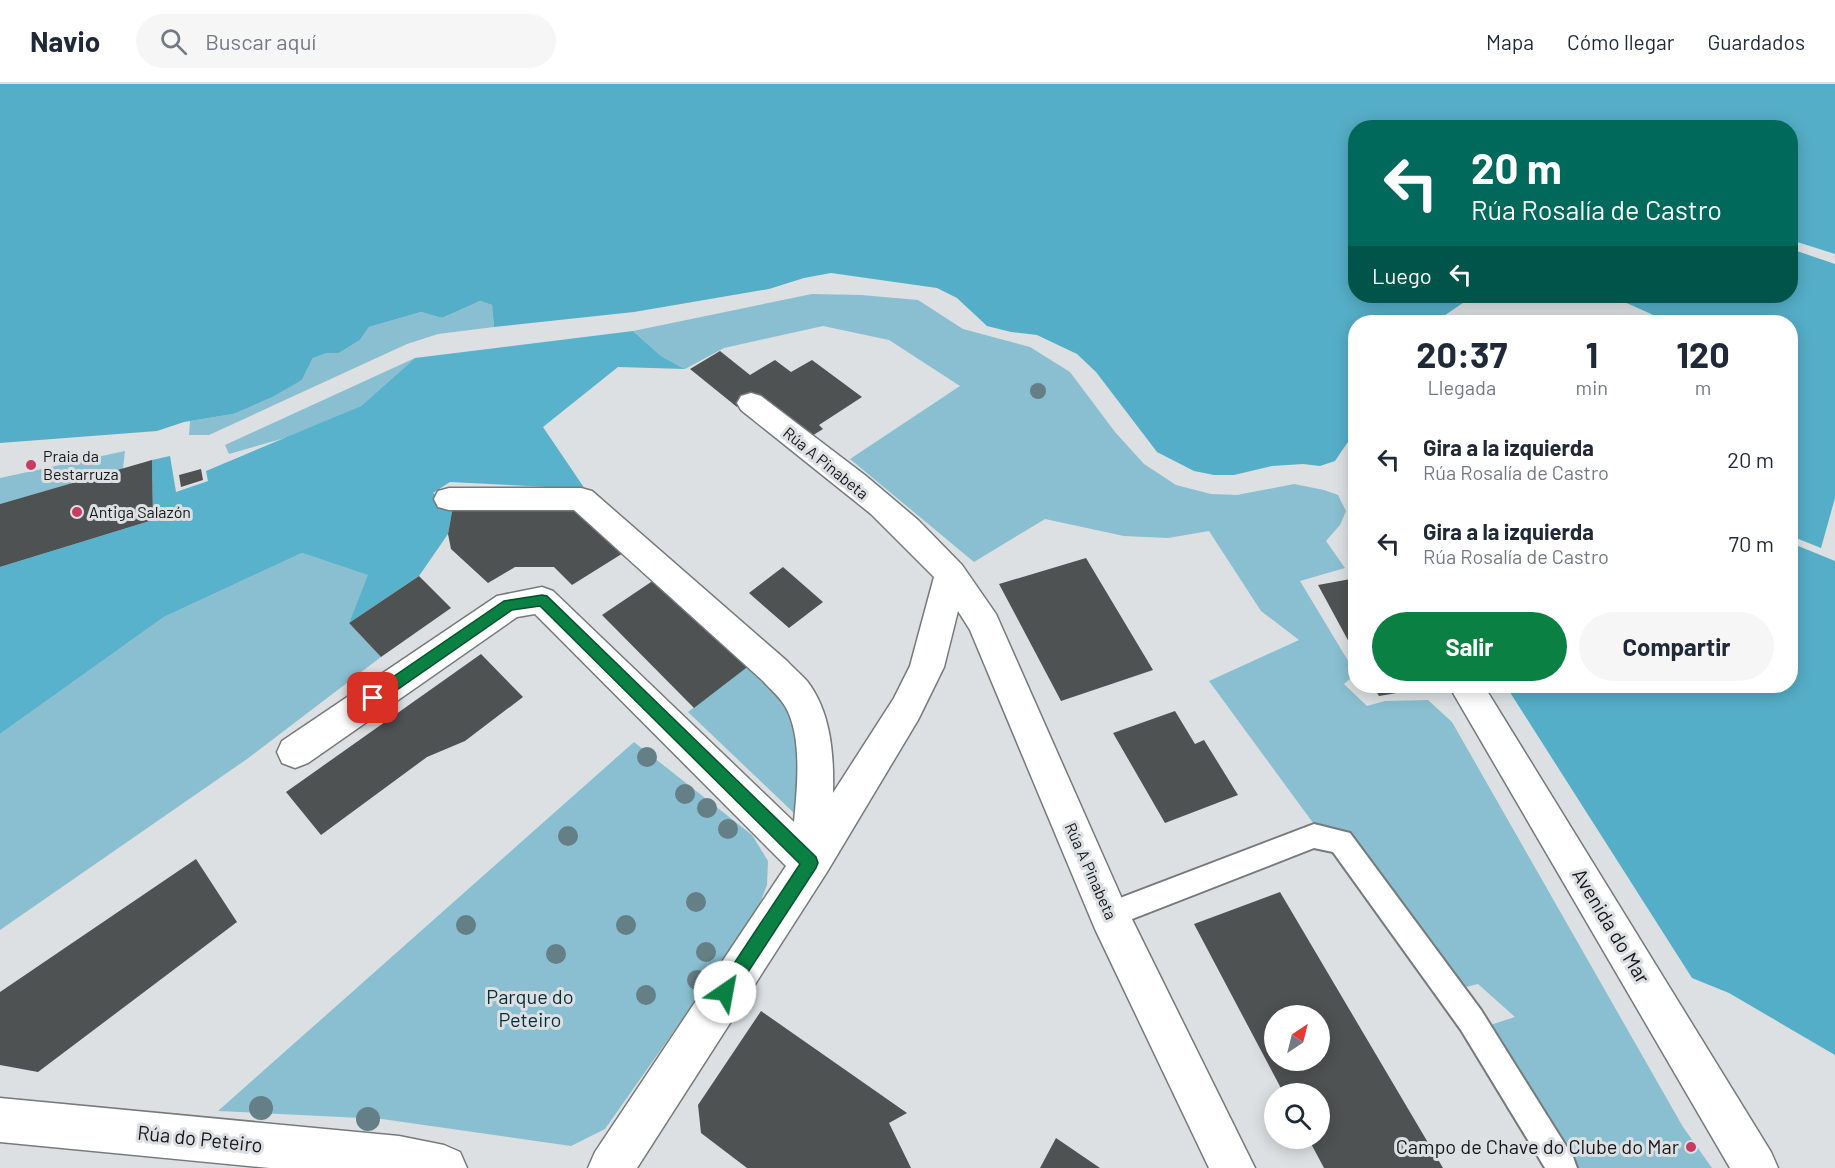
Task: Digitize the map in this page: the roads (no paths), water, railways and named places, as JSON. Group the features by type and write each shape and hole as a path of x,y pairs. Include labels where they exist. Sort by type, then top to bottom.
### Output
{"street":[{"name":"Rúa A Pinabeta","path":"751,403 826,461 928,547 951,574 984,624 1109,915 1232,1168"},
{"path":"449,499 581,499 775,671 797,695 809,719 816,770 810,863"},
{"path":"611,1168 810,863 906,709 927,667 951,574"},
{"path":"295,752 509,605 542,600 810,863"},
{"name":"Avenida do Mar","path":"1470,693 1755,1168"},
{"name":"Rúa do Peteiro","path":"0,1120 444,1168"}],"lane":[{"path":"1109,915 1314,836 1341,842 1471,1020 1562,1168"}],"place":[{"name":"Praia da Bestarruza","path":"31,465"},
{"name":"Antiga Salazón","path":"77,512"},
{"name":"Campo de Chave do Clube do Mar","path":"1691,1147"}],"park label":[{"name":"Parque do Peteiro","path":"530,1008"}]}
